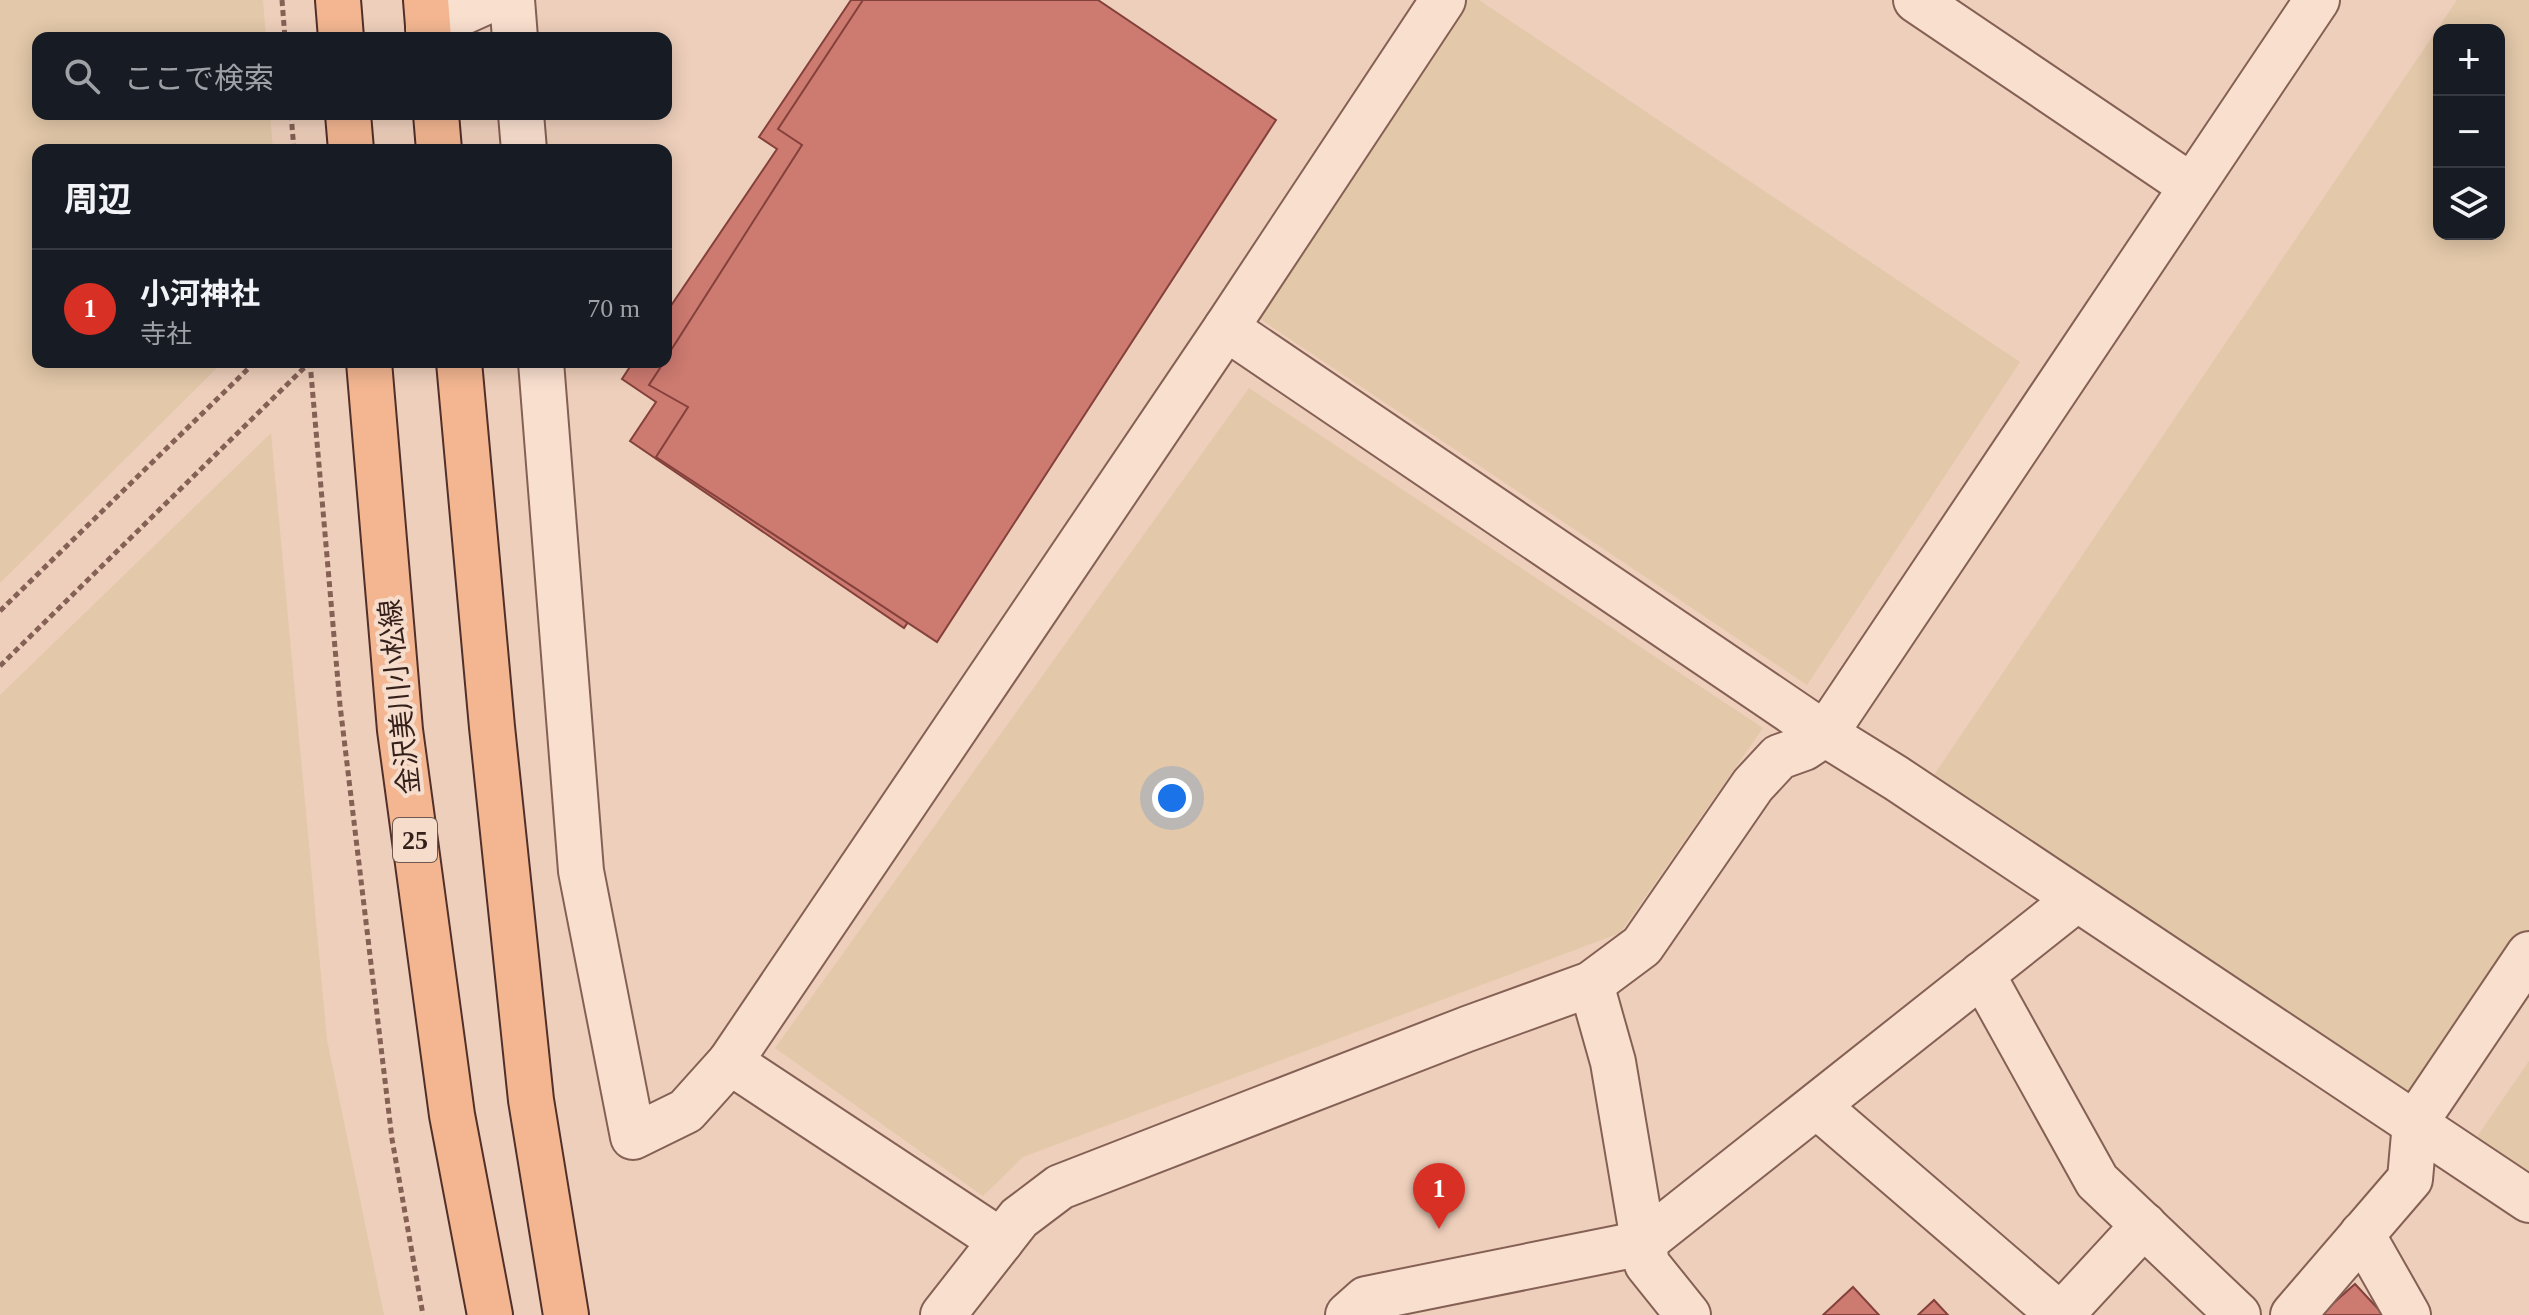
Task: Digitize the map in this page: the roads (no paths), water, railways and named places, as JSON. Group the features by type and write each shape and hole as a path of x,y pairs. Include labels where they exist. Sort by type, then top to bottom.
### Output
{"main road":[{"path":"338,0 341,32"},
{"path":"348,120 350,144"},
{"path":"436,120 438,144"},
{"name":"金沢美川小松線","path":"370,368 400,730 452,1115 490,1315"},
{"path":"460,368 529,1085 566,1315"}],"street":[{"path":"428,22 490,0"},
{"path":"512,0 515,32"},
{"path":"541,368 581,871 633,1137 686,1111 730,1062 1226,328 1443,0"},
{"path":"1916,0 2191,186"},
{"path":"943,1315 1019,1218 1060,1187 1591,984 1642,946 1753,785 1779,757 1804,748 1825,734 2317,0"},
{"path":"522,120 524,144"},
{"path":"1226,328 1825,734 1884,770 2529,1200"},
{"path":"1348,1315 1366,1299 1643,1243 2077,899"},
{"path":"2293,1315 2410,1179 2415,1123 2529,954"},
{"path":"1982,974 2097,1181 2238,1315"},
{"path":"1591,984 1613,1062 1647,1264 1688,1315"},
{"path":"730,1062 1001,1241"},
{"path":"1817,1106 2060,1315 2144,1225"},
{"path":"2362,1234 2408,1315"}],"place":[{"name":"小河神社","path":"1439,1229"}]}
